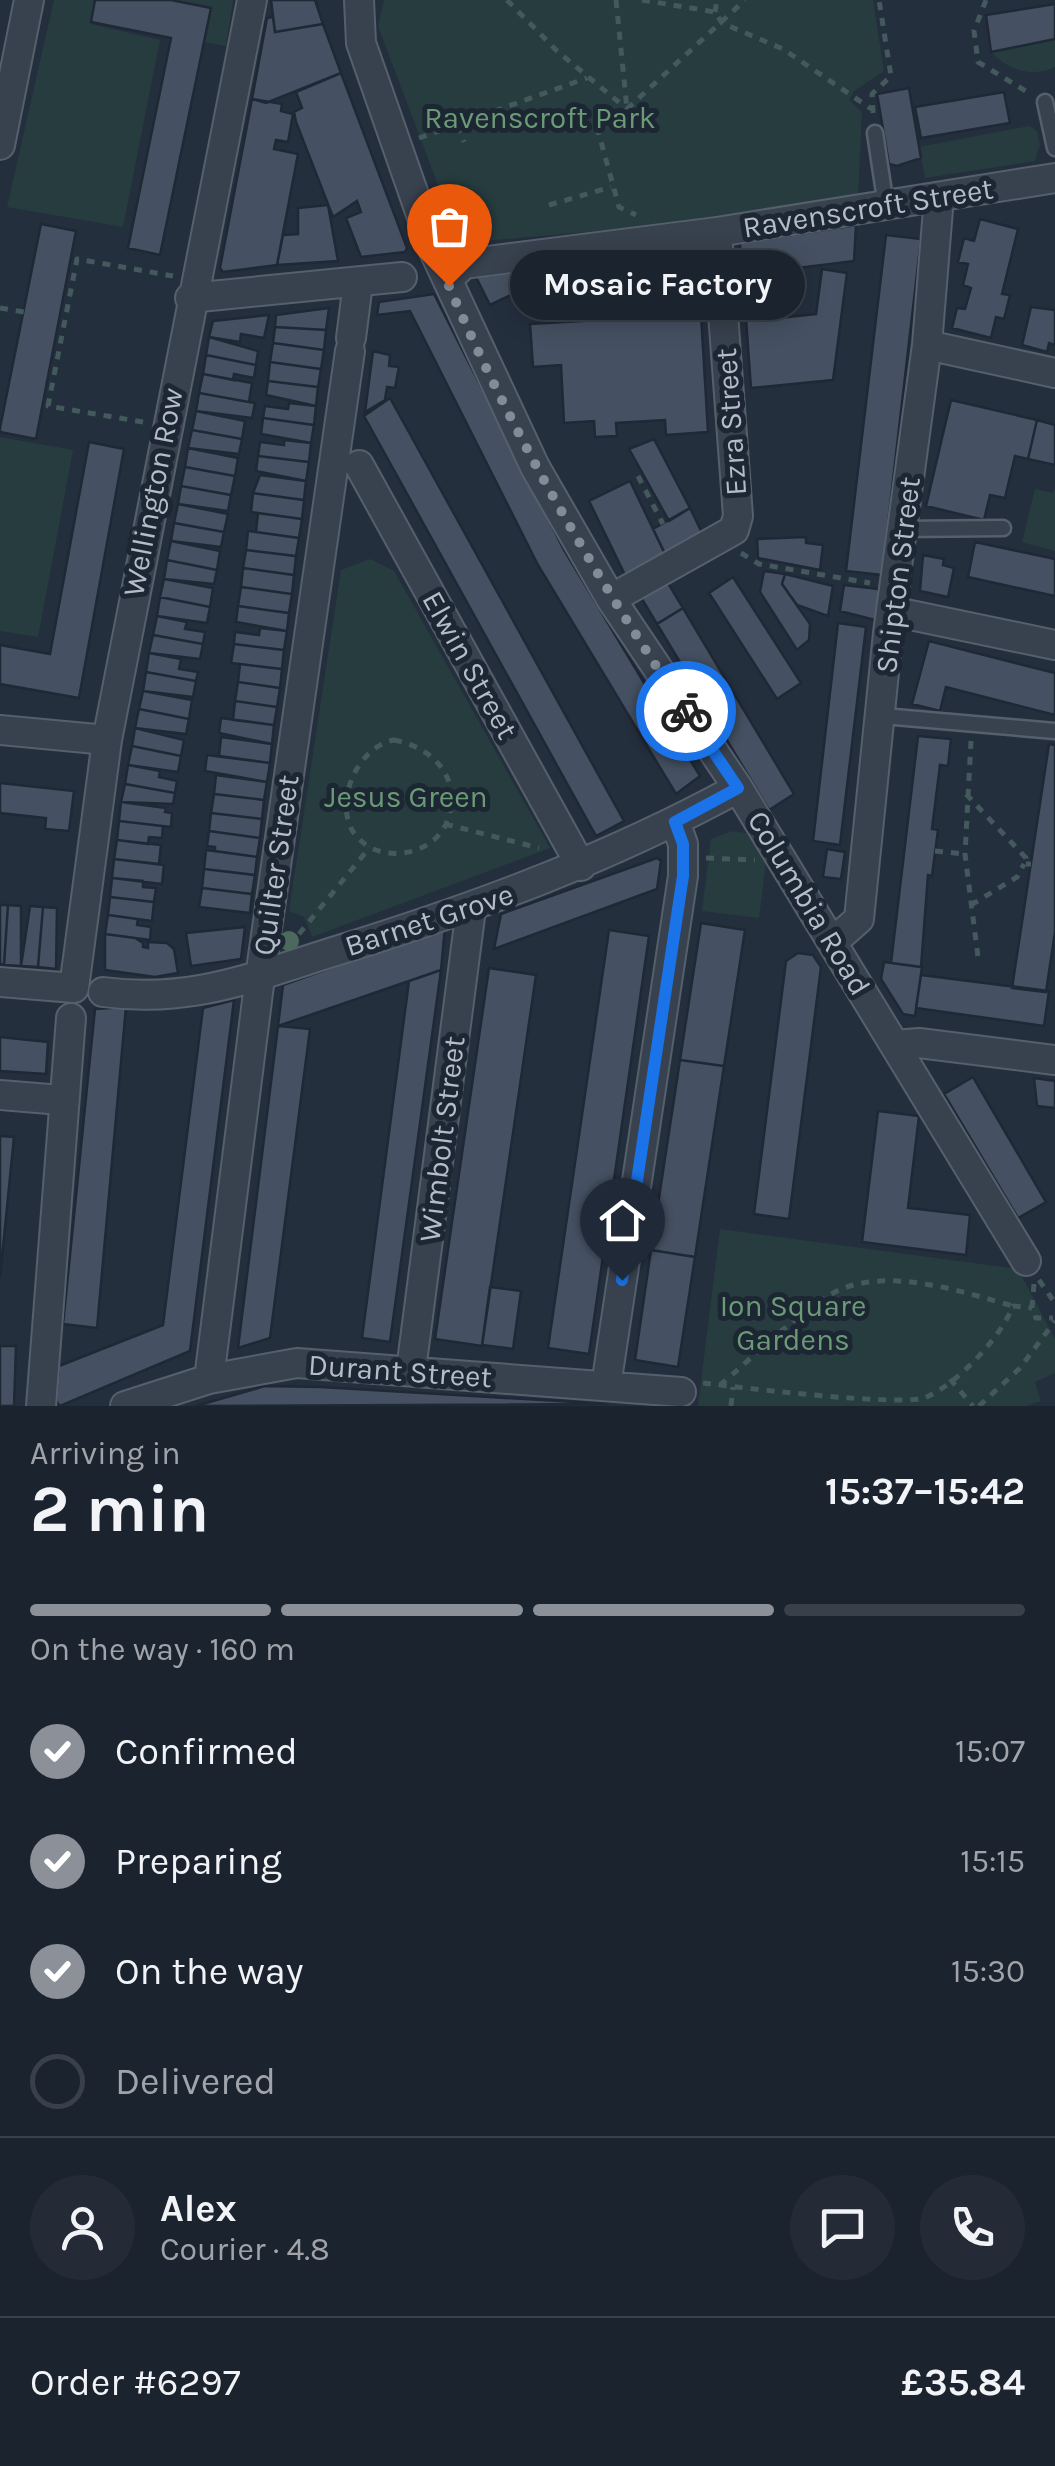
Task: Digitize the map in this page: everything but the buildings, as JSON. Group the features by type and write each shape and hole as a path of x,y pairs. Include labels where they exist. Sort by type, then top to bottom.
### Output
{"street":[{"path":"0,145 29,0"},
{"name":"Wellington Row","path":"0,982 74,988 106,740 252,0"},
{"name":"Columbia Road","path":"360,0 361,43 433,248 473,342 535,467 611,599 738,788 1032,1268"},
{"name":"Ravenscroft Street","path":"449,278 464,264 717,232 1055,178"},
{"name":"Shipton Street","path":"834,941 860,919 893,598 927,345 939,197"},
{"name":"Ezra Street","path":"611,599 734,530 738,516 717,232"},
{"path":"192,289 402,278"},
{"name":"Quilter Street","path":"209,1380 260,977 358,283"},
{"path":"927,345 1055,373"},
{"name":"Elwin Street","path":"359,465 568,871"},
{"path":"893,598 1055,645"},
{"path":"0,730 106,740"},
{"name":"Barnet Grove","path":"103,992 163,998 260,977 471,908 568,871 738,788"},
{"path":"606,1386 683,855 675,822"},
{"name":"Wimbolt Street","path":"412,1370 471,908"},
{"path":"41,1406 61,1100 71,1018"},
{"path":"895,1045 919,1043 1055,1060"},
{"path":"0,1094 61,1100"},
{"name":"Durant Street","path":"124,1406 209,1380 297,1363 606,1386 686,1387"}],"lane":[{"path":"1045,102 1055,148"},
{"path":"876,133 886,206"},
{"path":"902,529 1003,528"},
{"path":"883,716 1055,731"}],"path":[{"path":"507,0 586,78 627,109"},
{"path":"616,0 627,109"},
{"path":"642,0 715,12"},
{"path":"717,0 715,12 722,24 783,48 873,110"},
{"path":"627,109 745,0"},
{"path":"876,133 872,94 891,76 878,0"},
{"path":"986,0 974,32 978,62 1045,102"},
{"path":"397,146 586,78"},
{"path":"458,125 464,142"},
{"path":"596,127 619,207 636,215"},
{"path":"548,205 611,187"},
{"path":"166,426 48,406 62,319 77,259 192,289"},
{"path":"0,308 24,312"},
{"path":"638,476 663,524"},
{"path":"723,539 758,564 893,598"},
{"path":"972,723 966,854 978,957"},
{"path":"406,742 441,763 451,788 445,824 417,850 393,853 370,847 354,832 350,782 361,758 379,743 406,742"},
{"path":"966,794 1028,864 1016,877 971,905"},
{"path":"445,824 538,848 568,871"},
{"path":"267,930 290,948 370,847"},
{"path":"936,851 966,854"},
{"path":"683,855 734,862 758,860"},
{"path":"1032,1268 1055,1304"},
{"path":"950,1379 976,1406 1020,1368 1054,1320 1036,1318 1032,1308 1032,1268"},
{"path":"720,1385 796,1321 844,1288 892,1282 950,1289 1032,1308"},
{"path":"686,1387 720,1385 890,1402 923,1398 1003,1332 1013,1306"},
{"path":"731,1406 733,1386"}],"green space":[{"path":"54,0 95,0 91,24 160,40 123,227 7,207"},
{"path":"171,0 233,0 226,46 204,42 211,8"},
{"name":"Ravenscroft Park","path":"384,0 873,0 884,71 854,91 849,100 862,112 858,195 648,227 460,243 378,26"},
{"path":"1055,39 1055,67 1038,72 1021,70 991,52"},
{"path":"1029,126 1037,131 1040,145 1035,161 925,178 919,147"},
{"path":"0,437 73,450 38,637 0,631"},
{"path":"1055,488 1055,551 1022,542 1035,489 1053,493"},
{"name":"Jesus Green","path":"370,559 394,571 550,848 312,937 304,917 289,911 341,570"},
{"path":"732,831 746,833 766,862 759,918 702,911 711,839"},
{"name":"Ion Square Gardens","path":"720,1229 1018,1269 1055,1339 1055,1373 1035,1382 1041,1401 1026,1406 698,1406"}],"way so far":[{"path":"449,286 535,467 611,599 686,711"}],"place":[{"name":"Mosaic Factory","path":"449,286"}],"route":[{"path":"622,1280 683,876 683,844 675,822 738,788 686,711"}]}
